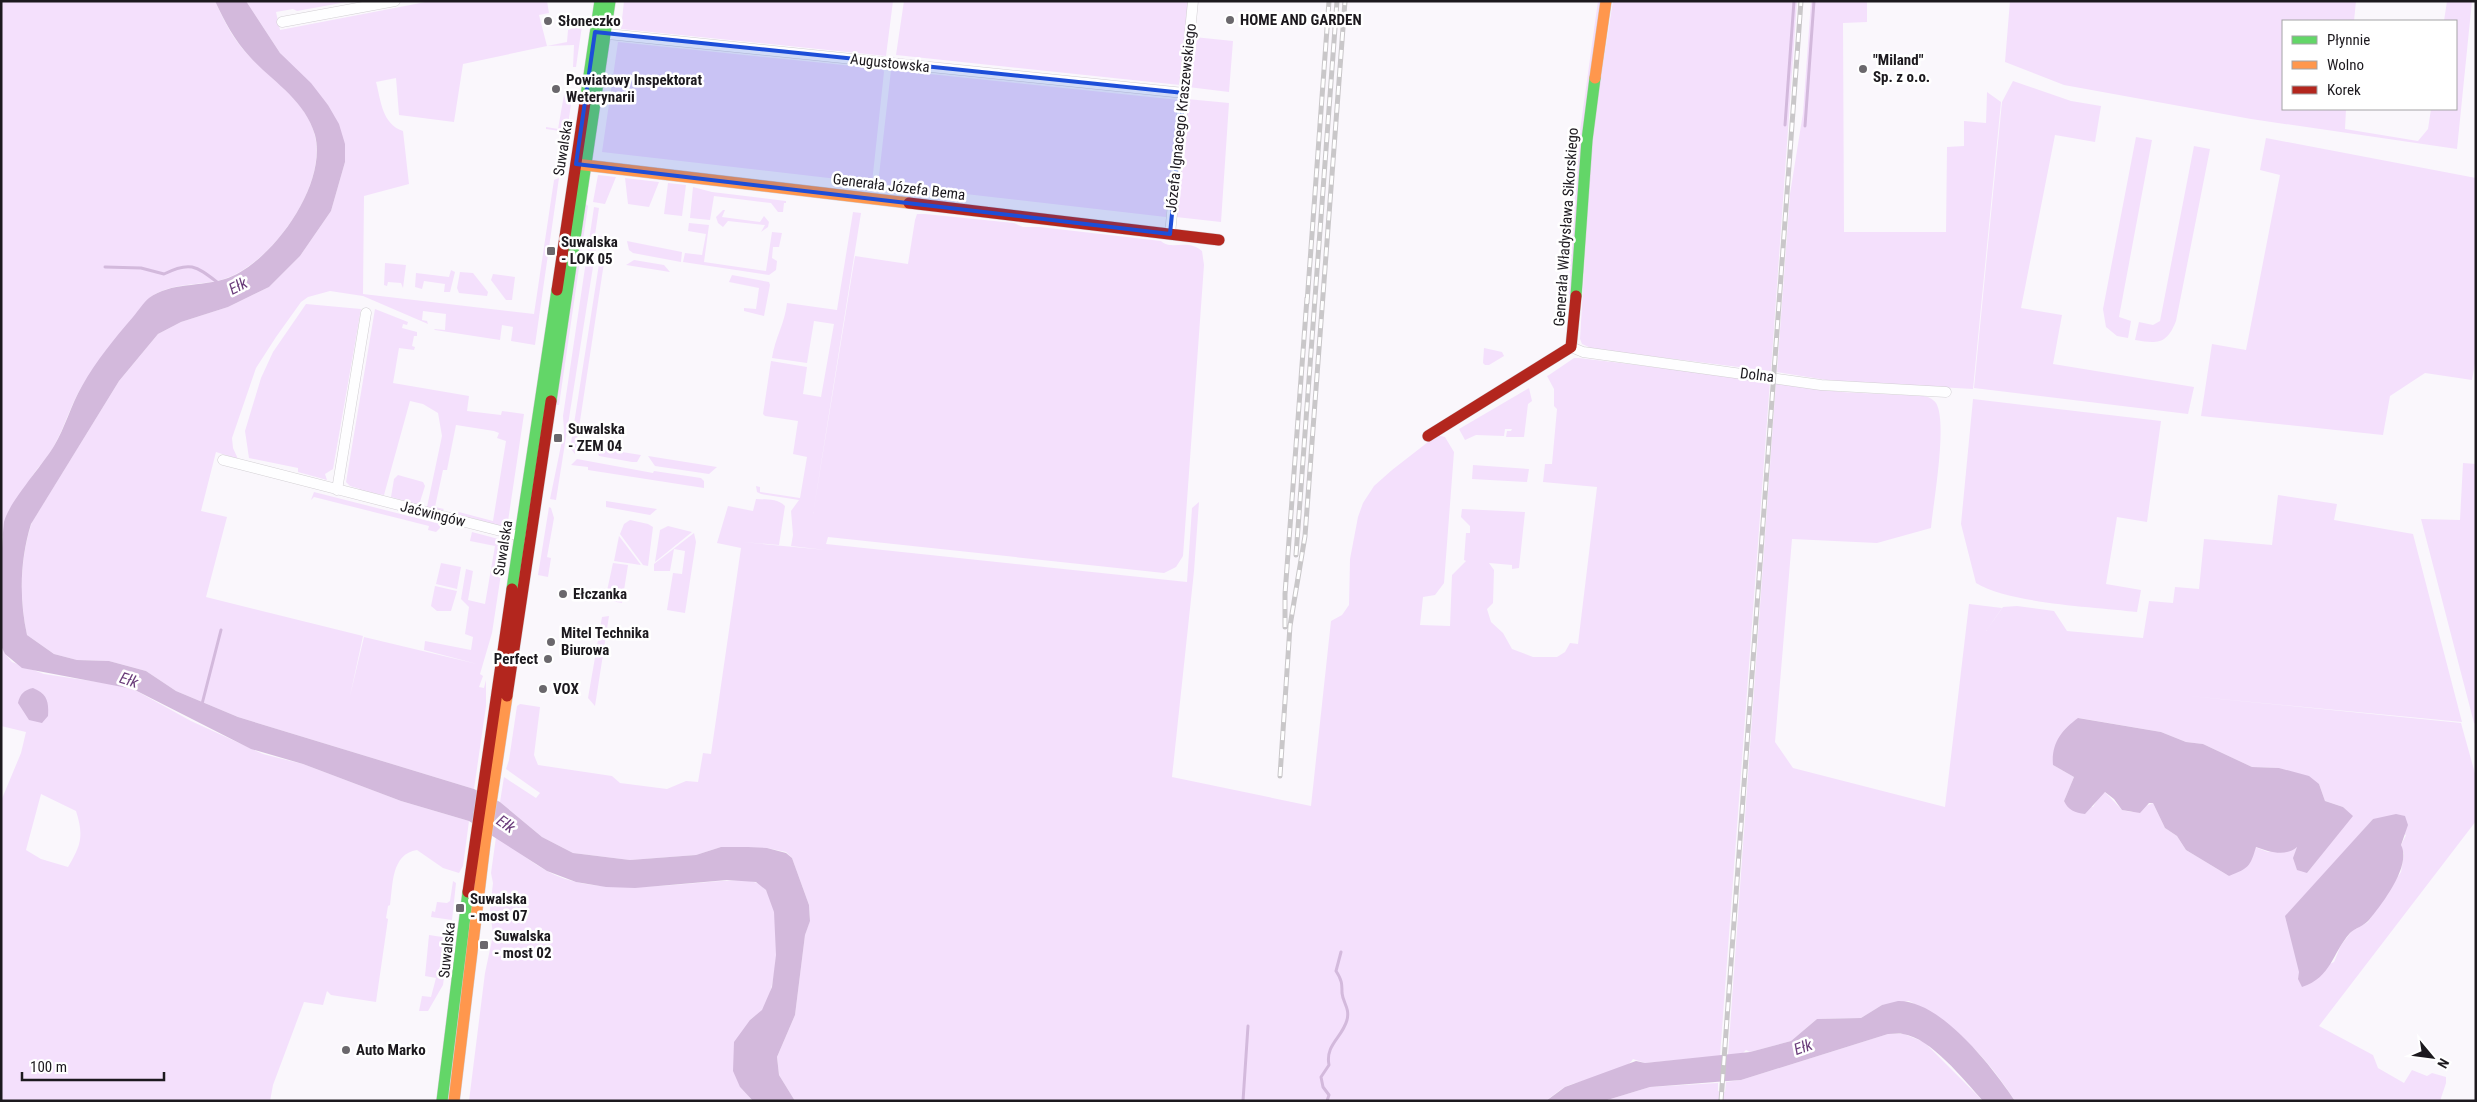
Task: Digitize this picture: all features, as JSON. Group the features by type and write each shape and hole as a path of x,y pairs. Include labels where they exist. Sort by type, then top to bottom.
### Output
{"street":[{"path":"282,22 375,3 395,1"},
{"name":"Suwalska","path":"442,1101 600,33 600,1"},
{"name":"Suwalska","path":"600,33 610,1"},
{"name":"Józefa Ignacego Kraszewskiego","path":"1170,234 1193,1"},
{"name":"Generała Władysława Sikorskiego","path":"1428,436 1570,347 1573,336 1587,140 1606,1"},
{"name":"Augustowska","path":"600,33 1184,93"},
{"name":"Generała Józefa Bema","path":"581,165 1220,240"},
{"path":"337,490 366,313"},
{"name":"Dolna","path":"1570,347 1583,352 1821,385 1946,392"},
{"name":"Jaćwingów","path":"223,460 525,538"},
{"name":"Suwalska","path":"454,1101 481,841"}],"highlighted area":[{"path":"595,32 1184,93 1170,234 576,164"}],"shaded area":[{"path":"1,1 215,1 226,24 240,45 251,58 289,93 305,113 315,136 316,156 312,177 304,199 292,221 260,257 242,271 224,279 165,290 149,299 142,307 82,386 53,449 27,485 1,539"},
{"path":"246,1 352,1 297,11 293,9 276,12 280,30 431,1 547,1 549,13 539,15 547,46 463,64 454,122 399,115 396,78 376,82 381,104 387,117 396,128 403,131 409,184 364,196 363,294 534,314 554,180 559,178 535,345 511,341 513,327 502,325 500,340 435,330 445,330 446,314 423,311 422,320 427,321 428,324 363,296 330,291 308,297 301,302 256,368 232,438 233,448 238,459 216,452 201,511 227,517 206,597 363,636 350,696 364,637 477,664 424,650 425,641 471,650 473,637 465,634 469,607 461,599 466,569 473,571 468,600 485,604 495,546 470,541 472,532 506,541 492,633 480,674 483,676 479,687 484,688 486,680 486,706 474,789 238,717 176,691 146,671 109,661 77,660 54,654 27,635 24,621 22,578 25,550 32,522 119,381 158,334 181,322 228,307 269,287 300,256 331,211 345,162 328,105 280,53"},
{"path":"624,1 893,1 886,56 621,29"},
{"path":"904,1 1189,1 1180,85 896,55"},
{"path":"1598,1 1601,1 1571,293 1568,296 1579,138"},
{"path":"1613,1 1797,1 1771,371 1593,349 1582,344 1580,339 1590,170 1597,102"},
{"path":"1811,1 1867,1 1867,22 1843,23 1844,232 1946,232 1947,147 1964,146 1964,121 1986,123 1987,92 2001,102 1973,389 1833,381 1777,372 1790,194 1803,113"},
{"path":"2010,1 2356,1 2354,20 2282,20 2282,110 2346,110 2345,129 2418,141 2428,129 2431,110 2457,110 2457,20 2444,20 2447,1 2472,1 2457,149 2251,119 2064,85 2005,62"},
{"path":"579,19 583,19 576,67 573,67 574,45 547,46 567,42 568,30 578,27"},
{"path":"1194,37 1233,41 1229,92 1188,87"},
{"path":"618,42 883,69 872,183 602,152"},
{"path":"891,70 1179,100 1166,217 878,184"},
{"path":"2013,81 2071,101 2101,106 2095,142 2055,135 2021,308 2062,315 2053,364 2194,387 2188,414 1974,388 2002,102"},
{"path":"565,89 573,90 567,132 546,129 546,127 558,129"},
{"path":"1187,99 1229,103 1221,222 1176,217"},
{"path":"2136,137 2152,140 2119,317 2131,321 2128,338 2117,336 2106,327 2103,309"},
{"path":"2266,138 2476,178 2476,358 2472,380 2425,373 2390,396 2383,435 2201,416 2212,344 2246,350 2280,175 2260,170"},
{"path":"2194,146 2210,149 2176,321 2173,329 2161,341 2135,340 2139,322 2153,325 2160,321"},
{"path":"598,175 616,177 605,204 593,202"},
{"path":"625,178 659,182 649,207 628,204"},
{"path":"668,183 686,185 682,216 664,214"},
{"path":"693,187 712,192 786,201 786,203 784,203 783,212 778,212 771,203 714,196 710,220 690,218"},
{"path":"586,204 588,206 559,405 556,405"},
{"path":"594,207 599,208 595,235 608,237 606,248 596,248 556,500 550,499 564,431 563,416"},
{"path":"725,210 722,217 760,222 764,216 769,222 768,227 761,232 765,225 728,221 723,227 718,223 716,217"},
{"path":"853,212 861,213 813,514 855,256 908,264 917,214 1014,223 1023,227 1040,227 1161,241 1170,245 1191,245 1202,251 1204,265 1183,556 1176,567 1164,573 828,537 826,544 1187,582 1192,508 1199,502 1194,571 1172,777 1311,806 1331,621 1342,615 1349,605 1350,559 1358,517 1363,503 1374,486 1437,435 1445,437 1454,452 1444,583 1435,595 1423,597 1420,625 1450,626 1452,575 1466,561 1464,560 1466,533 1470,533 1470,526 1461,517 1462,509 1525,512 1519,568 1512,569 1512,565 1489,563 1494,570 1493,603 1487,609 1491,622 1503,633 1512,649 1533,657 1557,657 1565,652 1570,643 1578,644 1597,487 1543,482 1545,464 1552,464 1557,409 1554,406 1554,389 1547,376 1574,358 1579,358 1770,381 1720,1056 1645,1063 1633,1059 1621,1069 1565,1087 1546,1101 795,1101 779,1075 777,1057 795,1015 805,935 810,920 809,905 792,858 786,852 767,848 721,847 696,855 630,860 573,853 542,837 500,802 504,777 536,798 540,793 506,769 517,706 520,704 540,707 534,755 538,765 612,776 620,783 667,789 686,781 698,782 703,753 711,754 741,548 717,543 728,506 753,511 756,499 775,501 785,506 779,545 742,542 826,550 791,546 793,535 791,511 799,500 761,494 757,492 756,486 760,487 760,492 800,498 807,457 793,454 798,421 765,416 763,414 771,361 807,367 803,394 821,397 834,324 814,321 807,363 772,358 787,303 837,310"},
{"path":"689,223 709,225 704,262 766,271 772,232 782,233 779,247 773,247 772,258 777,261 776,270 769,275 683,262 685,253 702,255 706,234 688,231"},
{"path":"627,241 682,252 681,262 633,253 629,250"},
{"path":"605,256 575,454 571,449 571,443 599,264"},
{"path":"634,260 664,265 670,272 626,265"},
{"path":"385,263 406,265 403,288 401,283 388,282 387,286 384,285"},
{"path":"451,270 455,272 450,292 444,292 445,284 424,281 422,289 415,287 416,273 449,277"},
{"path":"460,272 473,273 488,292 487,296 459,293 457,288"},
{"path":"493,274 515,277 512,300 506,300 491,280"},
{"path":"732,275 769,282 764,316 744,311 744,308 756,309 759,288 729,282"},
{"path":"306,304 361,309 333,469 325,474 327,480 298,472 298,468 249,458 245,431 261,378 273,352"},
{"path":"375,309 408,322 407,325 403,324 402,328 417,332 412,346 415,347 414,350 399,348 393,383 469,396 467,411 501,415 502,411 524,414 507,528 454,513 455,511 493,521 506,441 497,438 499,433 494,431 456,425 447,470 443,470 435,507 444,509 441,512 427,507 442,436 438,413 423,404 410,401 384,495 360,491 360,489 350,486 346,482"},
{"path":"1484,348 1502,352 1504,356 1489,365 1485,365 1483,363"},
{"path":"1776,382 1841,392 1923,396 1930,398 1936,403 1941,427 1937,483 1931,528 1877,543 1792,539 1775,742 1793,768 1945,807 1969,604 2002,608 1986,631 2003,607 2017,606 2054,611 2067,631 2143,638 2149,601 2173,603 2175,587 2199,589 2204,539 2272,545 2278,495 2337,504 2334,520 2413,534 2462,722 2179,695 2461,723 2476,777 2476,821 2319,1026 2373,1055 2378,1068 2404,1083 2412,1070 2427,1076 2432,1073 2446,1077 2440,1101 2015,1101 1993,1070 1969,1044 1942,1021 1909,1001 1882,1005 1861,1018 1817,1019 1791,1041 1750,1052 1746,1050 1742,1054 1728,1056","holes":["2079,718 2161,732 2186,742 2203,744 2252,767 2279,768 2319,784 2325,801 2343,807 2352,816 2307,873 2298,847 2268,852 2255,847 2229,876 2186,850 2177,836 2165,828 2153,803 2131,812 2122,810 2105,792 2100,795 2093,807 2064,801 2074,777 2053,765","2373,819 2406,835 2401,845 2404,854 2401,872 2368,922 2352,931 2341,945 2334,962 2298,979 2333,865"]},
{"path":"1529,388 1532,401 1528,404 1524,437 1506,437 1507,431 1512,429 1505,429 1504,436 1476,435 1465,440 1459,429"},
{"path":"1973,399 2161,421 2147,522 2117,517 2106,584 2141,590 2137,612 2031,600 2010,596 1976,583 1961,524"},
{"path":"596,448 641,455 637,462 632,462 599,456"},
{"path":"648,456 717,467 709,474 655,466"},
{"path":"577,459 653,473 654,471 701,478 704,481 704,488 588,470 588,467 571,465"},
{"path":"2463,463 2476,464 2476,724 2474,723 2421,519 2460,520"},
{"path":"1473,465 1529,469 1527,482 1472,479"},
{"path":"398,475 423,482 425,486 419,505 391,497 394,479"},
{"path":"314,492 440,524 440,528 436,532 428,530 429,526 314,497 311,500"},
{"path":"606,501 657,509 650,515 606,507"},
{"path":"549,507 554,518 547,557 551,558 548,577 538,575"},
{"path":"630,520 653,527 648,566 643,565 620,534 624,524"},
{"path":"668,526 692,532 655,562 660,530"},
{"path":"694,533 696,542 685,613 667,610 673,573 682,574 685,551 674,549 670,571 654,571 654,564"},
{"path":"619,536 641,565 614,561"},
{"path":"441,563 461,567 457,589 436,584"},
{"path":"613,563 628,565 622,603 605,600"},
{"path":"435,586 457,591 451,611 437,611 431,606"},
{"path":"609,616 595,706 588,698 602,617"},
{"path":"1,646 12,662 44,674 133,689 191,721 263,754 303,764 401,801 469,821 463,866 459,873 443,868 417,850 402,857 395,872 390,905 388,906 386,918 388,919 376,1002 331,995 327,991 323,1005 304,1002 273,1085 270,1101 1,1101 1,801 21,753 26,732 1,726","holes":["41,794 76,811 80,827 80,840 68,867 41,859 26,850"]},
{"path":"496,837 547,871 568,880 591,885 643,887 744,880 755,882 764,888 770,898 774,913 776,949 775,968 768,1001 762,1011 750,1020 740,1087 753,1101 469,1101 485,973 493,935 490,909 493,883 491,873"},
{"path":"453,881 456,883 452,920 431,917 432,911 435,912 437,902 447,903 450,901"},
{"path":"429,935 449,938 443,985 428,1011 419,1011 422,996 431,997 436,978 425,976"},
{"path":"1888,1034 1904,1034 1924,1042 1983,1101 1604,1101 1650,1087 1718,1083 1718,1091 1725,1092 1726,1082 1741,1080"}],"water":[{"name":"Ełk","path":"215,1 246,1 280,53 311,83 328,105 339,124 345,144 345,162 331,211 300,256 269,287 228,307 181,322 158,334 119,381 31,524 27,537 22,579 24,621 27,635 54,654 77,660 109,661 146,671 176,691 238,717 474,789 500,802 542,837 573,853 630,860 696,855 721,847 767,848 786,853 792,858 809,905 810,921 805,935 795,1015 777,1057 779,1075 795,1101 753,1101 740,1087 733,1071 734,1042 750,1020 762,1010 772,987 776,955 774,912 766,890 756,882 727,880 635,888 606,887 576,882 547,871 469,821 401,801 303,764 251,749 133,689 22,668 5,654 1,646 1,567 4,522 12,504 54,446 87,377 112,342 149,298 167,289 225,279 243,271 260,257 277,240 292,220 304,199 313,176 317,155 315,135 304,112 287,92 244,51 230,31"},
{"path":"33,688 44,696 47,702 48,716 42,723 29,720 18,703 23,693"},
{"path":"2078,718 2161,732 2186,742 2203,744 2252,767 2279,768 2309,776 2319,784 2325,801 2343,807 2353,816 2307,873 2297,870 2293,858 2297,847 2283,853 2256,847 2248,866 2229,876 2186,850 2177,836 2165,828 2153,803 2149,803 2140,813 2122,810 2114,799 2105,792 2085,814 2075,812 2068,807 2064,801 2074,777 2053,765 2053,757 2059,738 2067,727"},
{"path":"2396,814 2405,816 2408,825 2401,845 2403,853 2402,863 2394,884 2369,920 2350,933 2326,971 2312,983 2302,987 2298,979 2299,972 2285,916 2373,819"},
{"name":"Ełk","path":"1898,1001 1914,1004 1931,1012 1948,1024 1980,1055 2015,1101 1983,1101 1936,1051 1925,1043 1903,1034 1888,1034 1741,1080 1650,1087 1604,1101 1546,1101 1565,1087 1636,1061 1645,1063 1750,1052 1791,1041 1817,1019 1861,1018 1882,1005"}],"waterway":[{"path":"1785,125 1794,1"},
{"path":"1805,126 1814,1"},
{"name":"Ełk","path":"105,267 141,268 164,274 180,268 192,267 204,272 217,282"},
{"path":"202,704 221,630"},
{"path":"1327,1101 1329,1095 1323,1087 1321,1077 1329,1065 1329,1052 1345,1026 1348,1016 1341,982 1336,971 1341,952"},
{"path":"1243,1101 1248,1026"}],"railway":[{"path":"1307,303 1329,1"},
{"path":"1296,555 1337,1"},
{"path":"1280,776 1290,626 1305,536 1345,1"},
{"path":"1721,1101 1801,1"},
{"path":"1285,627 1285,594 1307,298"}],"traffic: fast":[{"path":"586,96 600,1"},
{"path":"551,401 610,1"},
{"path":"1576,296 1587,140 1595,78"},
{"path":"512,589 557,290"},
{"path":"442,1101 468,892"}],"traffic: slow":[{"path":"1595,78 1606,1"},
{"path":"576,164 909,203"},
{"path":"454,1101 485,843 507,696"}],"traffic: jam":[{"path":"557,290 586,96"},
{"path":"909,203 1219,240"},
{"path":"1428,436 1571,347 1576,296"},
{"path":"507,696 551,401"},
{"path":"468,892 512,589"}],"place":[{"name":"HOME AND GARDEN","path":"1230,20"},
{"name":"Słoneczko","path":"548,21"},
{"name":"\"Miland\" Sp. z o.o.","path":"1863,69"},
{"name":"Powiatowy Inspektorat Weterynarii","path":"556,89"},
{"name":"Suwalska - LOK 05","path":"551,251"},
{"name":"Suwalska - ZEM 04","path":"558,438"},
{"name":"Ełczanka","path":"563,594"},
{"name":"Mitel Technika Biurowa","path":"551,642"},
{"name":"Perfect","path":"548,659"},
{"name":"VOX","path":"543,689"},
{"name":"Suwalska - most 07","path":"460,908"},
{"name":"Suwalska - most 02","path":"484,945"},
{"name":"Auto Marko","path":"346,1050"}]}
